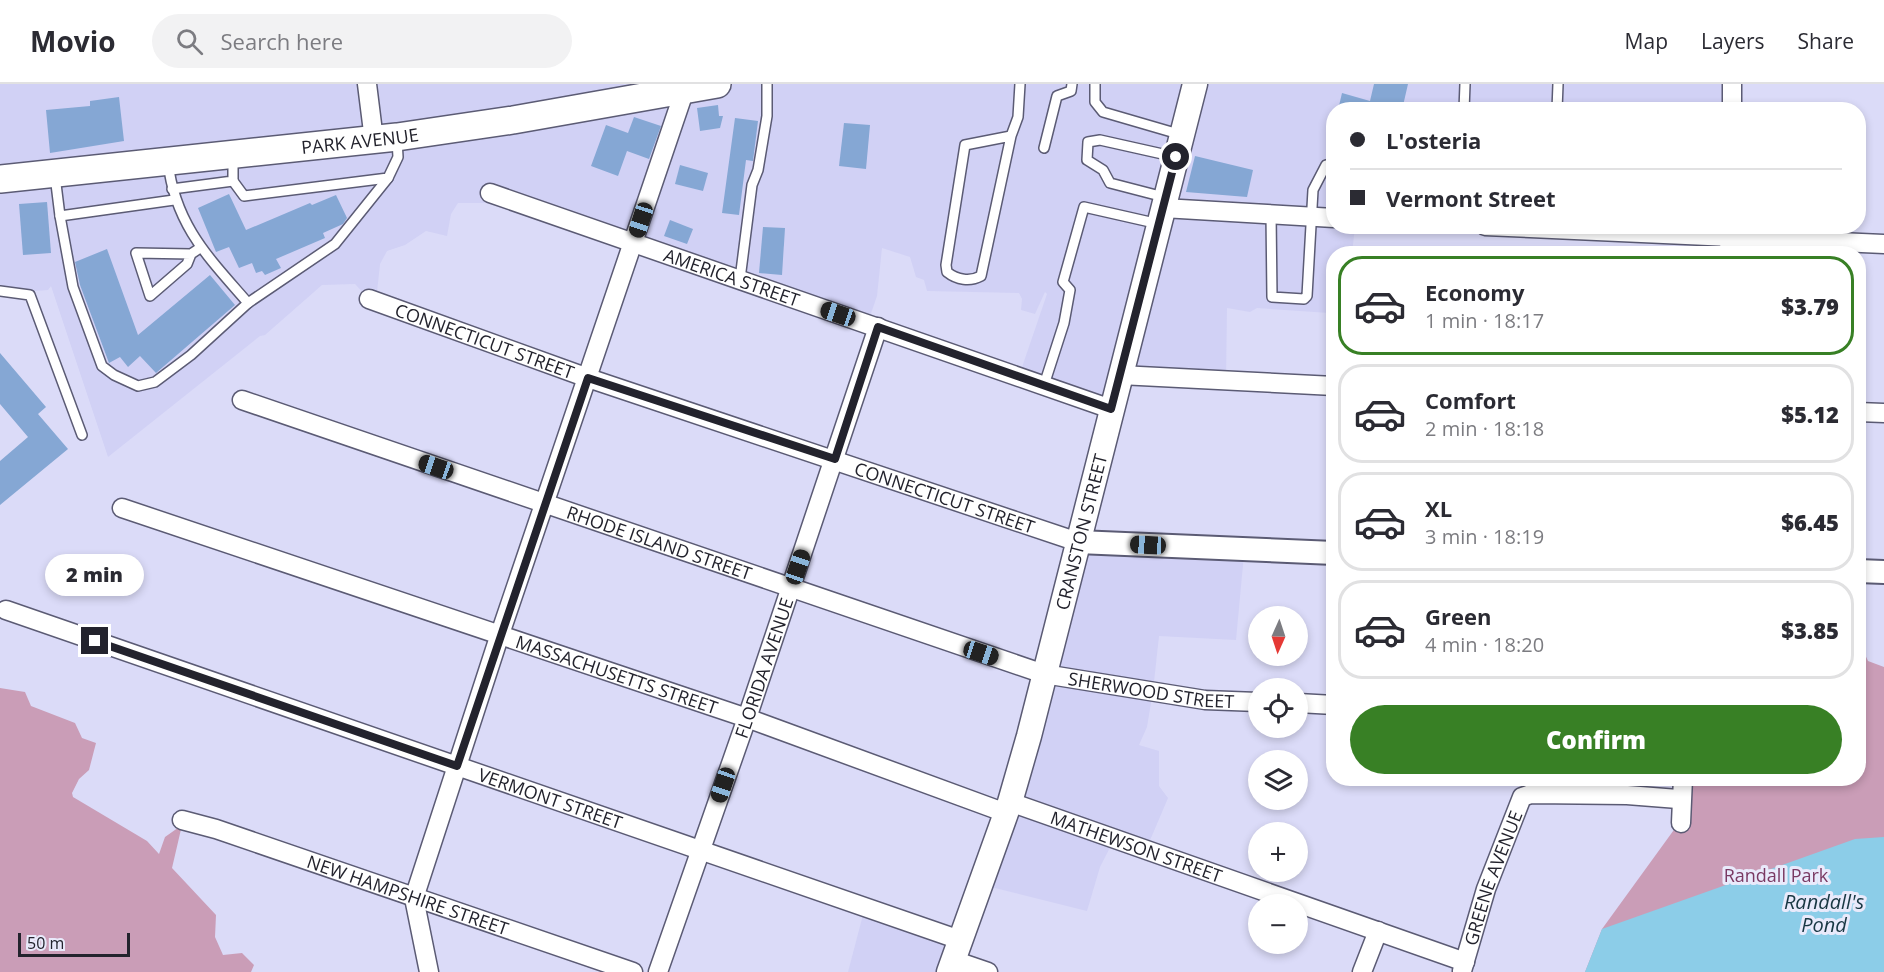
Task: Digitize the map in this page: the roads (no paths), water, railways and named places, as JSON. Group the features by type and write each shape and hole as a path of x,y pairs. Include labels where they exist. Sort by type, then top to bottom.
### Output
{"main road":[{"name":"PARK AVENUE","path":"0,179 167,162 233,169 385,139 513,120 717,84"},
{"name":"CRANSTON STREET","path":"954,957 1008,807 1195,84"}],"street":[{"path":"367,84 385,139"},
{"path":"1732,84 1732,102"},
{"path":"429,972 414,898 500,634 685,89"},
{"name":"AMERICA STREET","path":"490,193 1111,409"},
{"path":"1163,210 1326,217"},
{"path":"1636,234 1884,244"},
{"name":"CONNECTICUT STREET","path":"369,299 588,378 1078,542"},
{"name":"FLORIDA AVENUE","path":"658,972 791,589 878,327"},
{"path":"1120,375 1326,386"},
{"name":"RHODE ISLAND STREET","path":"242,400 1044,674"},
{"path":"1866,412 1884,413"},
{"name":"MASSACHUSETTS STREET","path":"122,508 1008,807"},
{"path":"1078,542 1326,553"},
{"path":"1866,571 1884,572"},
{"name":"VERMONT STREET","path":"6,610 700,851 988,972"},
{"name":"SHERWOOD STREET","path":"1044,674 1194,699 1248,702"},
{"path":"1308,704 1326,705"},
{"path":"1681,823 1683,786"},
{"name":"GREENE AVENUE","path":"1463,967 1486,889 1522,797 1531,794 1627,795 1678,799"},
{"name":"MATHEWSON STREET","path":"1008,807 1378,931 1463,967"},
{"name":"NEW HAMPSHIRE STREET","path":"182,820 216,829 633,972"},
{"path":"1362,972 1378,931"}],"lane":[{"path":"740,279 752,185 758,170 767,116 767,84"},
{"path":"1011,135 965,145 946,265 947,272 953,277 975,279 981,276 1011,135 1018,117 1020,84"},
{"path":"1044,148 1057,96 1071,91 1072,84"},
{"path":"1095,84 1095,102 1103,112 1179,146"},
{"path":"1464,102 1465,84"},
{"path":"1557,84 1557,102"},
{"path":"55,173 73,287 102,366 114,375 138,386 155,382 191,355 248,303 334,244 388,178 398,157 385,139"},
{"path":"1163,210 1110,183 1103,170 1087,160 1088,142 1100,140 1179,146"},
{"path":"167,162 174,200 200,248 248,303"},
{"path":"1271,214 1272,297 1304,299 1307,296 1313,190 1326,165"},
{"path":"172,189 233,169 244,196 388,178"},
{"path":"60,216 174,200"},
{"path":"1044,385 1064,323 1070,290 1063,282 1084,207 1163,210"},
{"path":"191,254 136,253 150,296 187,264 191,254 200,248"},
{"path":"0,291 30,296 82,435"}],"water":[{"name":"Randall's Pond","path":"1884,837 1884,972 1585,972 1602,929 1855,839"}],"park label":[{"name":"Randall Park","path":"1776,875"}]}
